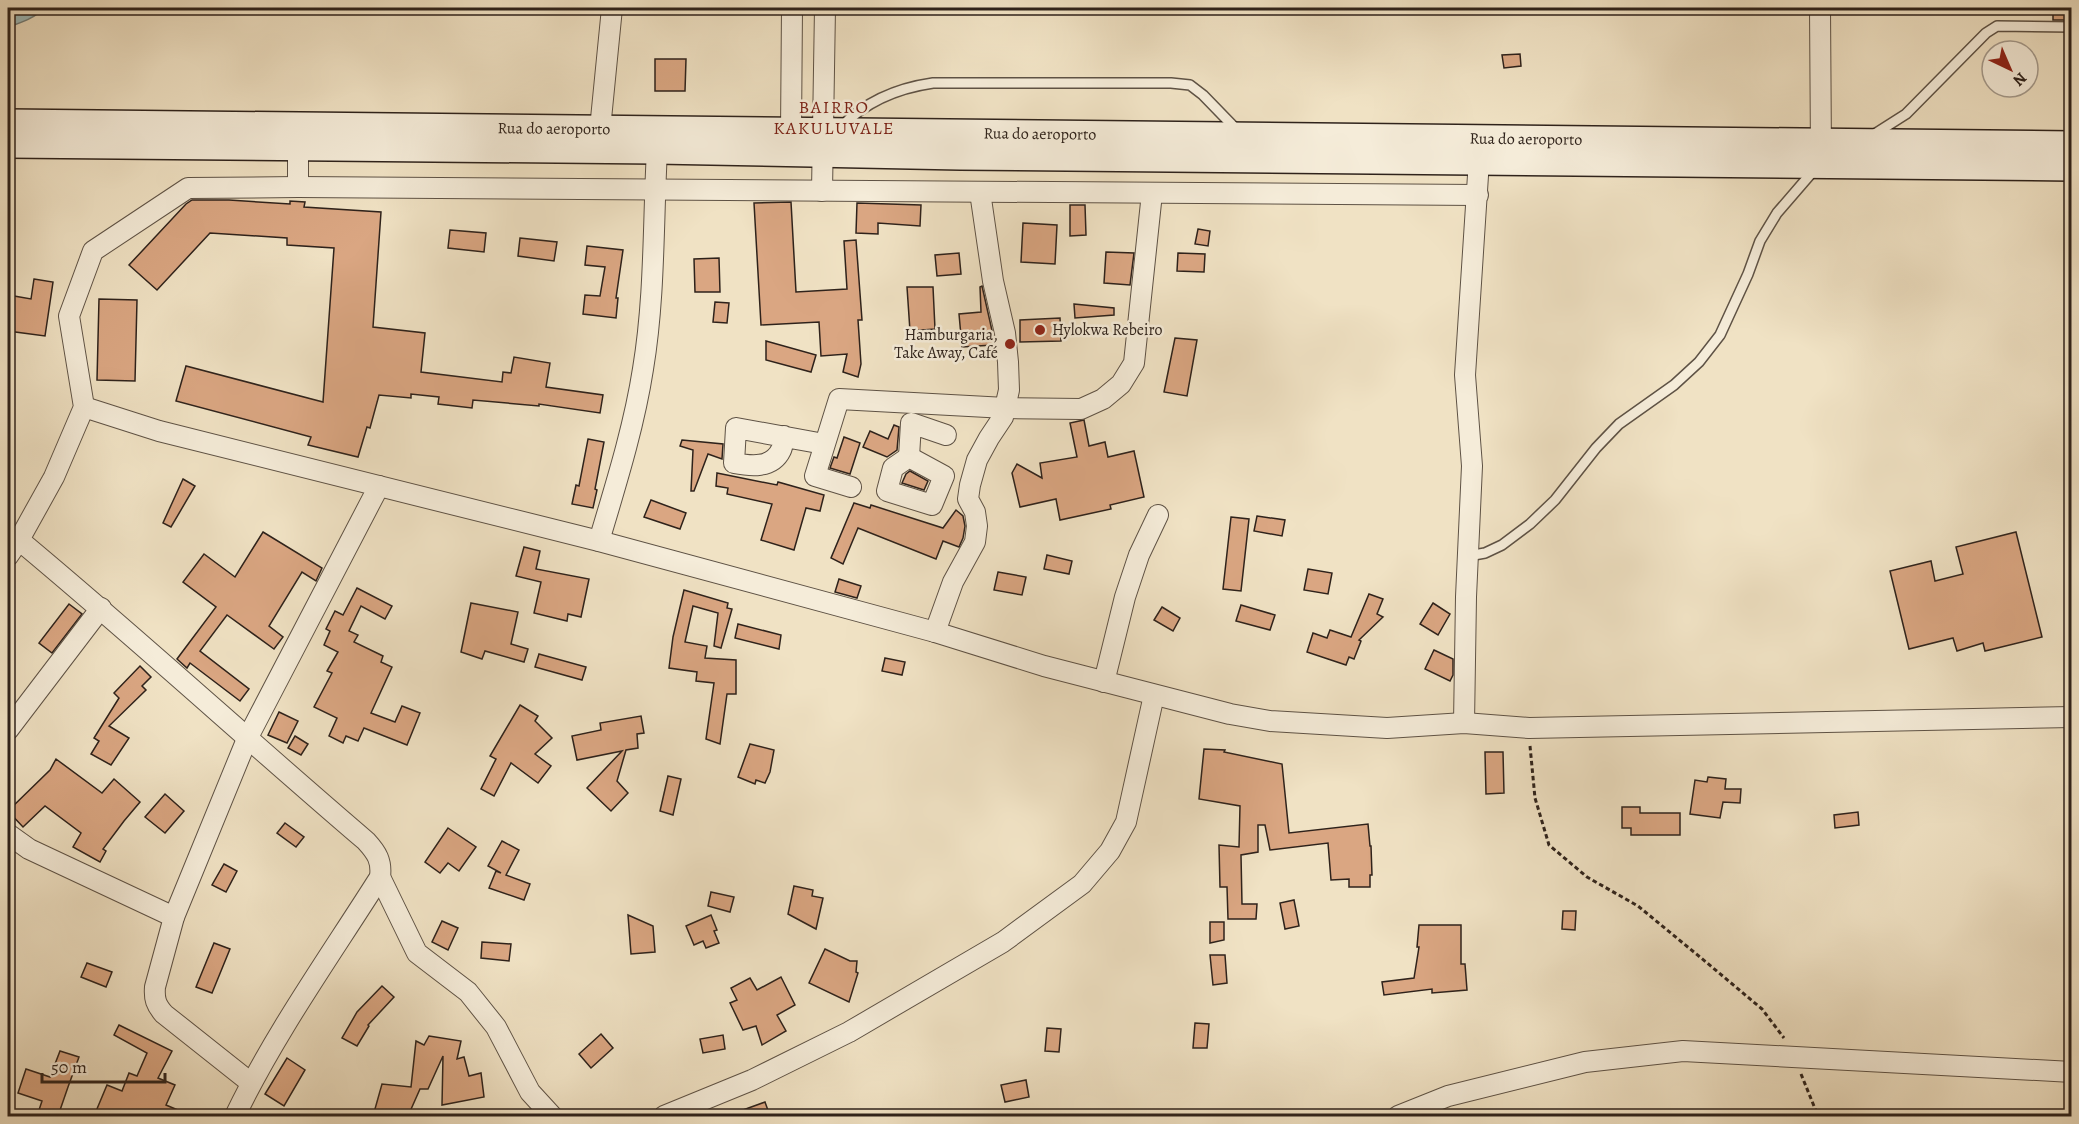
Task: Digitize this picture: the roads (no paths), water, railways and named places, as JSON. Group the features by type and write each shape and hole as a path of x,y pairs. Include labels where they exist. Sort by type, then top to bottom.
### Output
{"main road":[{"name":"Rua do aeroporto","path":"8,123 791,131 960,156 1479,160 1821,153 1859,142 2072,145"},
{"name":"Rua do aeroporto","path":"8,144 657,150 828,138 1243,136 1821,153 2072,167"}],"street":[{"path":"600,129 612,8"},
{"path":"791,131 792,8"},
{"path":"822,191 828,138 825,8"},
{"path":"1820,8 1821,153"},
{"path":"298,146 298,187"},
{"path":"599,541 625,456 644,369 652,279 657,150"},
{"path":"1464,723 1472,466 1465,375 1479,160"},
{"path":"235,1116 251,1083 380,877 382,865 376,852 366,841 247,739 101,608 13,548 54,477 84,408 69,316 93,251 188,188 1478,195"},
{"path":"935,632 953,582 975,542 977,526 975,512 968,499 970,485 977,460 1003,417 1009,390 1002,315 990,263 980,192"},
{"path":"851,487 815,476 839,399 1006,408 1081,409 1103,399 1121,384 1134,363 1152,193"},
{"path":"84,408 159,431 599,541 935,632 1104,682 1230,714 1270,721 1387,728 1464,723 1528,728 2072,717"},
{"path":"909,457 911,423 946,435"},
{"path":"784,436 824,444"},
{"path":"909,457 944,476 932,506 887,491 893,468 909,457"},
{"path":"251,1083 170,1020 157,1006 154,998 155,987 174,917 247,739 379,486"},
{"path":"936,494 975,512"},
{"path":"1104,682 1125,597 1139,555 1158,515"},
{"path":"8,730 101,608"},
{"path":"664,1116 752,1080 849,1032 1003,942 1082,884 1110,851 1126,822 1154,695"},
{"path":"8,834 29,849 174,917"},
{"path":"380,877 417,953 468,992 495,1027 530,1092 552,1116"},
{"path":"1398,1116 1448,1096 1585,1062 1683,1051 2072,1072"}],"lane":[{"path":"1859,142 1906,114 1986,33 1997,26 2072,27"},
{"path":"828,138 855,112 885,96 908,86 933,83 1171,83 1190,85 1203,95 1243,136"},
{"path":"1468,556 1485,553 1530,524 1555,500 1596,448 1619,424 1648,406 1699,362 1719,335 1748,274 1760,241 1777,213 1821,153"}],"water":[{"path":"8,8 43,8 23,22 8,27"}],"place":[{"name":"Hylokwa Rebeiro","path":"1040,330"},
{"name":"Hamburgaria, Take Away, Café","path":"1010,344"}],"district":[{"name":"BAIRRO KAKULUVALE","path":"834,117"}]}
